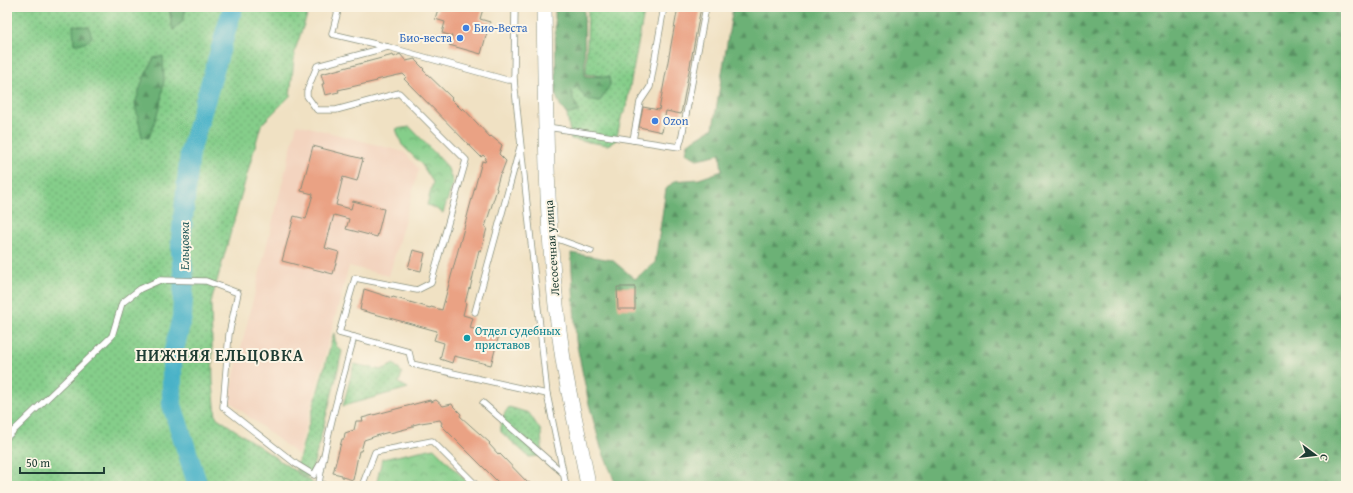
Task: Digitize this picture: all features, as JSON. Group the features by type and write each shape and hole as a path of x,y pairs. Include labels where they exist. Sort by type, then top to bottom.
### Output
{"street":[{"name":"Лесосечная улица","path":"544,7 550,236 562,353 588,486"}],"lane":[{"path":"339,7 332,34 388,47 507,80 514,80"},
{"path":"515,7 514,80 547,394 566,486"},
{"path":"633,140 640,102 650,87 664,7"},
{"path":"546,127 679,147 706,7"},
{"path":"388,47 317,66 307,91 307,96 317,110 336,110 398,93 466,160 431,283 417,290 355,278 339,332 410,352 412,364 547,394"},
{"path":"475,312 521,143"},
{"path":"550,236 591,251"},
{"path":"7,437 112,336 122,303 140,289 160,280 206,281 238,293 229,334 223,407 296,464 314,475 323,459"},
{"path":"328,486 319,483 323,459 354,337"},
{"path":"484,403 563,473"},
{"path":"362,486 374,452 432,441 477,486"}],"shaded area":[{"path":"297,124 404,152 419,169 389,276 349,266 298,455 228,400"}],"green space":[{"path":"7,7 170,7 173,30 183,21 186,7 310,7 295,50 290,96 261,125 211,302 213,383 216,417 317,486 7,486"},
{"path":"170,7 186,7 183,21 173,30 170,14"},
{"path":"555,7 584,7 585,76 609,77 610,85 600,101 586,99 577,86 572,91 573,99 579,111 567,115 556,96"},
{"path":"588,7 645,7 625,113 622,114 616,141 607,145 571,139 567,115 579,111 573,99 572,91 578,86 610,85 609,77 586,74"},
{"path":"733,7 1346,7 1346,486 615,486 613,477 601,448 589,404 576,341 571,253 612,260 635,279 655,263 666,189 674,181 699,179 722,171 720,154 697,159 686,153 688,143 713,128"},
{"path":"73,25 89,27 92,37 85,43 74,44"},
{"path":"163,56 164,80 160,106 149,138 142,137 135,104 143,79 154,58"},
{"path":"410,127 447,166 453,183 443,213 427,205 433,182 422,165 402,145 396,129"},
{"path":"334,333 336,346 342,351 313,466 308,478 296,470"},
{"path":"354,364 381,370 394,364 402,373 399,383 408,388 343,406"},
{"path":"509,407 529,413 541,431 542,448 538,456 529,457 501,432 502,418"},
{"path":"434,448 471,486 376,486 382,459"}],"building":[{"name":"Био-Веста","path":"431,7 474,7 483,9 480,19 490,22 481,54 449,45 452,36 442,33 445,22 435,19 438,9"},
{"path":"678,7 701,7 681,114 666,111 662,132 639,127 643,107 659,110"},
{"path":"400,54 406,61 415,59 424,69 423,70 452,98 451,99 462,110 463,108 490,137 491,136 502,145 499,154 506,161 500,174 485,227 487,228 481,251 479,250 463,315 473,318 470,328 499,335 491,365 454,356 452,363 440,359 444,343 434,340 437,331 360,310 364,289 392,298 393,297 442,310 482,161 485,162 486,158 483,155 481,157 404,79 406,77 403,74 338,90 339,92 325,95 321,74 393,55 394,57"},
{"path":"313,146 363,159 357,181 343,177 336,205 351,209 353,201 384,209 377,237 346,229 349,219 334,215 325,248 339,252 333,274 282,261 294,216 306,219 313,194 301,191"},
{"path":"413,250 425,253 421,271 408,268"},
{"path":"617,287 635,287 635,309 618,309"},
{"path":"430,400 431,402 436,400 443,406 452,404 461,414 460,416 490,443 489,444 499,455 500,454 528,483 529,482 533,486 502,486 441,425 442,423 440,420 413,425 413,427 389,432 364,440 361,451 359,451 353,480 333,473 342,439 344,439 345,433 354,430 356,421 363,421 362,418"}],"waterway":[{"name":"Ельцовка","path":"198,486 172,405 172,358 182,317 184,278 181,238 190,152 233,7"}],"place":[{"name":"Био-Веста","path":"466,28"},
{"name":"Био-веста","path":"460,38"},
{"name":"Ozon","path":"655,121"},
{"name":"Отдел судебных приставов","path":"467,338"}],"district":[{"name":"НИЖНЯЯ ЕЛЬЦОВКА","path":"220,355"}]}
